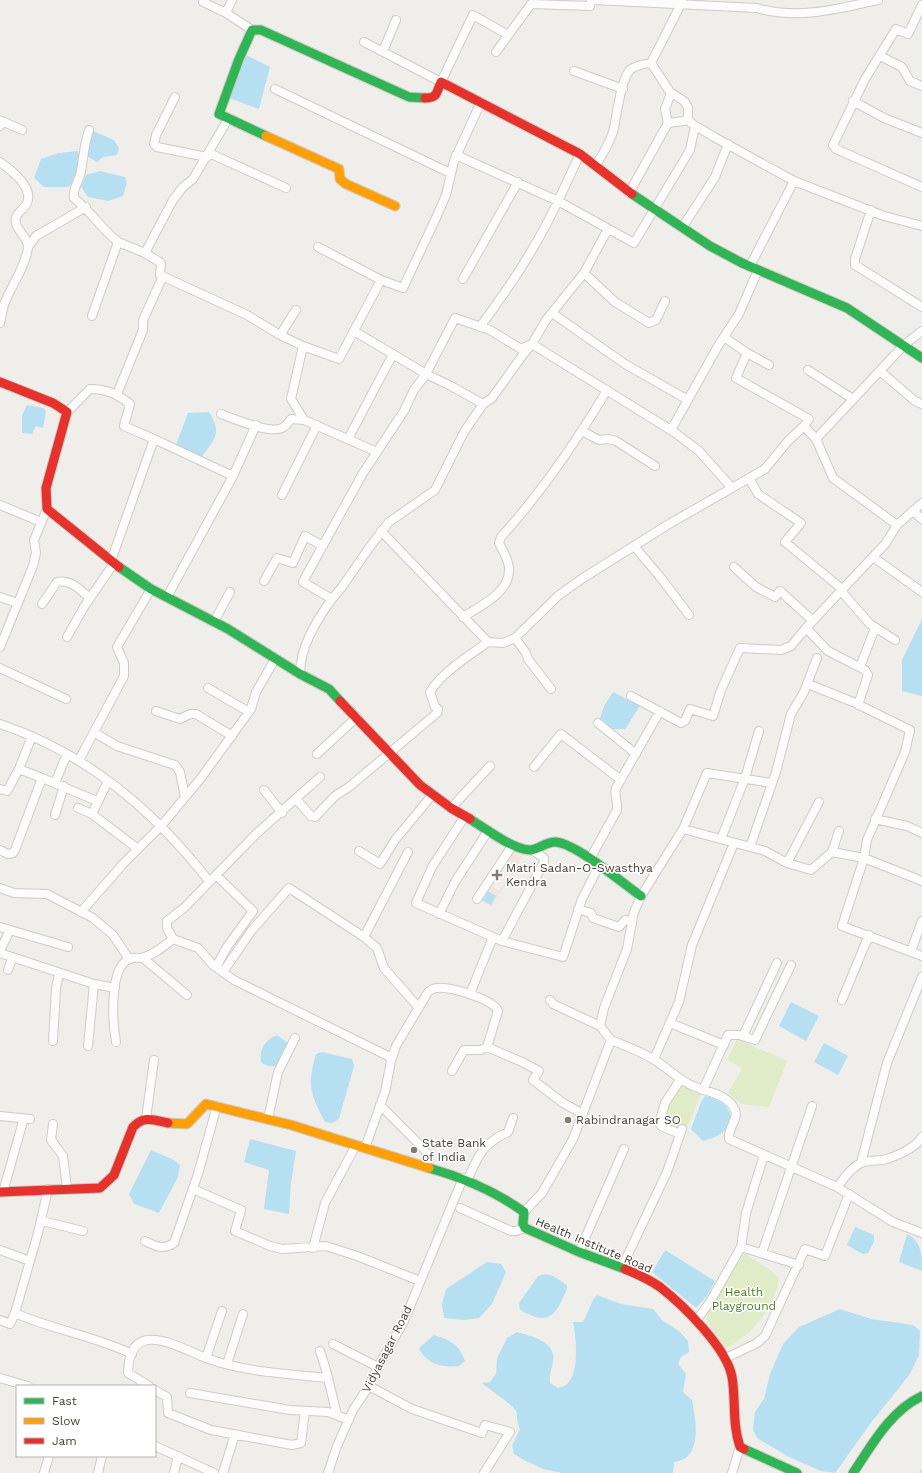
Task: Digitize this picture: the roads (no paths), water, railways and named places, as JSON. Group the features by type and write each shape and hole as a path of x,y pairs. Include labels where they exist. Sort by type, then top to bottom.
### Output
{"street":[{"path":"226,13 232,0"},
{"path":"496,52 531,4 590,6 593,0 682,2 756,8 772,13 786,14 821,12 878,0"},
{"path":"203,2 226,13 252,30 261,30 409,97 432,98 435,96 474,15 508,34"},
{"path":"596,165 607,148 613,132 623,89 630,70 634,67 651,63 672,25 682,2"},
{"path":"922,5 908,34 896,29 853,101 833,143 834,147 922,187"},
{"path":"383,51 396,20"},
{"path":"252,30 218,112 228,119 339,170 340,178 346,184 395,206"},
{"path":"364,42 580,154 596,165 629,193 710,246 754,268 847,308 922,358"},
{"path":"880,56 902,67 910,81 922,86"},
{"path":"651,63 671,93 684,101 688,107 688,118 695,126 794,181 871,210 922,226"},
{"path":"574,71 623,89"},
{"path":"275,89 450,173"},
{"path":"629,193 668,123 665,109 671,93"},
{"path":"174,97 156,134 154,144 157,147 208,155 286,188"},
{"path":"853,101 884,118 922,133"},
{"path":"318,247 381,280 402,288 446,195 450,173 456,155 481,102"},
{"path":"668,123 684,121 688,118"},
{"path":"145,253 173,200 183,187 193,179 228,119"},
{"path":"0,126 2,121 22,130"},
{"path":"456,155 518,182 634,243 690,150 695,126"},
{"path":"89,130 83,150 80,176 74,198 86,207 108,235 118,242 145,253 161,263 159,273 163,276 247,315 280,335 303,346 339,359 381,280"},
{"path":"682,228 715,177 728,144"},
{"path":"480,327 523,266 541,236 580,154"},
{"path":"0,162 22,182 28,191 27,204 16,216 16,225 28,247"},
{"path":"671,430 746,300 754,268 794,181"},
{"path":"463,279 518,182"},
{"path":"0,323 4,303 19,274 28,247 36,236 86,207"},
{"path":"871,210 855,259 855,265 922,307"},
{"path":"300,674 301,654 323,612 342,588 381,531 402,511 435,490 464,432 483,404 492,398 532,344 552,313 584,273 608,229"},
{"path":"92,316 118,242"},
{"path":"584,273 615,302 649,323 656,320 665,302"},
{"path":"116,394 143,330 142,320 163,276"},
{"path":"280,335 296,310"},
{"path":"552,313 625,364 688,400"},
{"path":"332,599 303,582 363,473 395,427 414,390 426,374 455,318 480,327 513,343 521,349 532,344"},
{"path":"354,331 426,374 483,404"},
{"path":"816,439 903,346 922,331"},
{"path":"724,337 747,353 769,365"},
{"path":"532,344 671,430 699,451 732,488"},
{"path":"303,346 291,399 304,420"},
{"path":"381,531 435,585 463,617 488,642 503,644 515,638 559,595 634,546 766,469 788,441 804,426 809,419 736,378 747,353"},
{"path":"348,439 393,354"},
{"path":"808,370 853,399"},
{"path":"880,371 915,401 922,404"},
{"path":"0,382 53,403 67,412"},
{"path":"1,642 33,566 36,553 34,540 40,522 47,509 46,488 67,412 90,389 101,389 116,394 130,404 124,426 233,476"},
{"path":"463,617 495,596 508,581 510,569 507,558 499,543 501,537 535,497 572,447 607,390"},
{"path":"221,414 256,425 281,428 292,419 304,420 377,452"},
{"path":"167,597 233,476 256,425"},
{"path":"282,495 317,425"},
{"path":"804,426 816,439 833,478 897,525"},
{"path":"582,431 599,440 608,439 616,441 656,466"},
{"path":"68,637 112,562 154,439"},
{"path":"749,478 758,494 801,522 784,542 842,590 875,628 895,640"},
{"path":"631,696 681,723 686,721 690,709 713,716 721,690 740,648 781,650 791,646 812,620 886,543 897,525 922,503"},
{"path":"0,505 40,522"},
{"path":"47,509 112,562 151,589 214,622 300,674 329,689 420,785 451,808 512,846 524,850 532,850 546,843 556,842 576,850 641,896"},
{"path":"913,511 922,519"},
{"path":"264,581 277,558 293,563 305,536 323,546"},
{"path":"634,546 689,615"},
{"path":"873,557 922,592"},
{"path":"734,567 765,592 775,597 780,591 812,620"},
{"path":"42,604 57,582 63,580 69,582 90,598"},
{"path":"79,760 95,733 124,676 124,663 117,647 151,589"},
{"path":"214,622 230,592"},
{"path":"0,597 17,603"},
{"path":"806,628 828,652 860,667 868,675 858,705"},
{"path":"860,667 875,628"},
{"path":"515,638 526,653 528,659 551,689"},
{"path":"296,799 311,816 315,817 335,796 349,787 437,713 438,709 431,698 430,692 434,686 464,660 488,642"},
{"path":"750,847 772,783 791,714 808,684 816,658"},
{"path":"81,912 138,849 162,826 232,736 249,712 256,692 275,659"},
{"path":"0,668 66,699"},
{"path":"808,684 858,705 910,730 905,752 867,840 864,858 842,926 922,956"},
{"path":"208,688 249,712"},
{"path":"590,859 617,810 618,804 614,795 620,780 660,711"},
{"path":"156,712 180,719 190,714 196,714 232,736"},
{"path":"317,754 357,717"},
{"path":"598,723 636,754"},
{"path":"0,724 32,736 79,760 108,781 162,826 209,881"},
{"path":"721,840 744,778 758,731"},
{"path":"95,733 117,746 175,765 180,772 185,797"},
{"path":"534,767 561,734 620,780"},
{"path":"0,788 7,791 19,769 32,736"},
{"path":"55,782 67,754"},
{"path":"451,808 490,766"},
{"path":"19,769 55,782 97,801"},
{"path":"600,1026 604,1008 627,949 632,921 641,896 683,829 707,773 772,783"},
{"path":"320,777 282,813 256,834 184,908 167,921 167,928 173,939 198,948 220,970 234,980 340,1034 387,1055 391,1061"},
{"path":"0,850 8,854 15,850 42,778"},
{"path":"92,814 108,781"},
{"path":"55,815 64,786"},
{"path":"264,790 282,813"},
{"path":"359,851 380,864 398,836 433,794"},
{"path":"787,863 819,802"},
{"path":"78,808 92,814 138,849"},
{"path":"465,816 432,867 416,903 424,908 493,938 563,957 578,909 599,866"},
{"path":"875,819 907,826 922,833"},
{"path":"683,829 765,851 787,863 811,870 832,852 839,831"},
{"path":"439,914 455,882 488,831"},
{"path":"654,1059 679,1002 692,945 734,843"},
{"path":"478,899 512,846"},
{"path":"502,941 544,862 544,858 532,850"},
{"path":"364,937 408,852"},
{"path":"832,852 864,858 922,881"},
{"path":"216,875 253,910 227,947 220,970"},
{"path":"0,888 14,892 46,894 93,918 113,935 129,959"},
{"path":"220,970 252,930 289,888 364,937 377,948 384,968 419,1008"},
{"path":"578,909 591,913 593,918 619,927 624,920 632,921"},
{"path":"911,951 922,921"},
{"path":"0,927 68,947"},
{"path":"10,930 0,952 12,958 59,974 94,984 115,988"},
{"path":"842,1000 869,935"},
{"path":"470,994 493,938"},
{"path":"116,1042 114,1027 115,988 117,974 124,962 129,959 143,958 160,950 173,939"},
{"path":"8,970 12,958"},
{"path":"143,958 187,995"},
{"path":"743,1036 777,963"},
{"path":"702,1090 728,1035 743,1036 755,1040 791,965"},
{"path":"53,1041 56,988 59,974"},
{"path":"861,1163 887,1063 922,977"},
{"path":"88,1046 94,984"},
{"path":"365,1148 380,1105 396,1046 428,992 436,988 455,989 470,994 497,1007 498,1011 487,1047 481,1050 464,1050 452,1071"},
{"path":"550,1000 553,1004 600,1026 611,1040 654,1059 680,1080 702,1090 721,1096 735,1110 736,1115 728,1134 729,1139 837,1187 893,1222 922,1233"},
{"path":"670,1023 724,1045"},
{"path":"268,1119 278,1072 295,1038"},
{"path":"0,1116 27,1119 2,1192 67,1188 100,1188 114,1176 134,1127 139,1121 146,1119 156,1122 187,1124 206,1104 268,1119 425,1166 465,1180 503,1197 524,1212 542,1193 573,1140 611,1040"},
{"path":"487,1047 522,1062 539,1072 533,1080 563,1103 582,1114"},
{"path":"146,1119 154,1060"},
{"path":"622,1268 667,1172 681,1132 661,1126 659,1123 665,1103 680,1080"},
{"path":"380,1105 423,1148 428,1155 425,1166"},
{"path":"145,1241 162,1248 166,1248 174,1243 193,1189 217,1106"},
{"path":"762,1253 812,1106"},
{"name":"Vidyasagar Road","path":"328,1473 337,1446 349,1420 404,1321 420,1280 465,1180 481,1150 491,1141 508,1132 513,1118"},
{"path":"54,1124 50,1140 64,1156 67,1188"},
{"path":"837,1187 850,1171 861,1163 884,1160 921,1143"},
{"path":"313,1248 325,1203 356,1145"},
{"path":"579,1252 624,1149"},
{"path":"696,1321 710,1302 741,1247 746,1213 764,1155"},
{"path":"0,1320 10,1324 15,1313 42,1221 48,1189"},
{"path":"193,1189 241,1210 235,1231 270,1246 282,1249 326,1246 420,1280"},
{"path":"726,1358 757,1343 765,1336 805,1250 825,1256 850,1194"},
{"path":"460,1208 510,1230 516,1231 525,1228"},
{"name":"Health Institute Road","path":"524,1212 523,1224 525,1228 579,1252 643,1276 660,1287 696,1321 726,1358 732,1377 736,1435 740,1447"},
{"path":"42,1221 84,1231"},
{"path":"741,1247 799,1265"},
{"path":"0,1250 30,1261"},
{"path":"206,1358 222,1310"},
{"path":"15,1313 36,1323 100,1341 132,1354"},
{"path":"227,1364 243,1314"},
{"path":"147,1385 128,1373 132,1354 136,1346 146,1339 163,1340 206,1358 227,1364 266,1371 328,1378"},
{"path":"333,1344 378,1367"},
{"path":"320,1351 337,1415"},
{"path":"0,1378 24,1385"},
{"path":"369,1386 412,1409 482,1434 485,1425 510,1432 484,1473"},
{"path":"156,1391 167,1397 168,1413 211,1430 292,1445 301,1443 305,1411"},
{"path":"190,1393 305,1411 328,1412 349,1420"},
{"path":"853,1473 883,1431 902,1408 916,1398 922,1396"},
{"path":"223,1473 236,1434"},
{"path":"156,1446 214,1473"},
{"path":"732,1473 740,1447 797,1473"},
{"path":"174,1473 178,1456"},
{"path":"44,1473 49,1457"},
{"path":"98,1473 102,1457"}],"water":[{"path":"246,55 270,67 259,109 229,98"},
{"path":"93,131 114,140 119,148 117,155 103,157 97,162 87,156 84,150"},
{"path":"78,151 81,167 74,185 66,187 44,187 34,178 41,159 59,153"},
{"path":"100,171 125,177 127,182 123,196 108,201 88,197 81,187 86,175"},
{"path":"27,405 43,408 46,411 43,428 36,426 32,434 22,433 22,415"},
{"path":"209,412 216,431 213,441 201,458 176,445 188,413"},
{"path":"922,619 922,696 902,691 902,660"},
{"path":"613,692 640,706 625,729 611,729 599,721 604,706"},
{"path":"488,891 496,896 491,905 482,900"},
{"path":"791,1002 819,1016 806,1041 779,1026"},
{"path":"277,1035 288,1043 279,1065 267,1066 261,1062 262,1049 266,1042"},
{"path":"824,1043 848,1056 838,1075 814,1062"},
{"path":"322,1052 352,1059 354,1066 339,1119 332,1123 325,1122 313,1096 311,1082 316,1054"},
{"path":"705,1096 711,1097 723,1103 730,1113 731,1118 729,1124 723,1132 715,1137 703,1141 691,1129 701,1102"},
{"path":"250,1139 296,1151 291,1183 289,1214 264,1209 269,1170 244,1162"},
{"path":"151,1150 174,1160 180,1165 178,1177 159,1213 134,1204 129,1194"},
{"path":"855,1227 874,1235 874,1242 868,1253 863,1254 847,1245"},
{"path":"907,1234 916,1241 918,1245 922,1260 922,1271 899,1262"},
{"path":"665,1250 715,1281 707,1296 696,1308 652,1272"},
{"path":"487,1262 501,1264 506,1272 492,1304 479,1318 464,1320 444,1318 442,1304 446,1289"},
{"path":"545,1274 553,1276 567,1285 567,1287 561,1302 553,1314 548,1317 538,1318 520,1310 519,1303 538,1276"},
{"path":"597,1295 621,1304 653,1309 662,1320 680,1332 688,1341 689,1352 681,1357 678,1364 686,1374 683,1392 692,1400 696,1428 695,1438 690,1454 683,1459 674,1462 673,1473 562,1473 543,1469 526,1461 514,1454 512,1446 520,1429 516,1411 482,1383 490,1382 496,1374 497,1358 507,1338 517,1332 541,1340 547,1344 553,1354 550,1383 558,1388 566,1385 571,1379 574,1371 576,1354 573,1322 583,1322"},
{"path":"840,1309 871,1319 913,1325 920,1331 919,1355 910,1374 870,1424 835,1473 821,1471 789,1457 757,1438 753,1430 755,1412 764,1399 770,1374 783,1344 799,1327"},
{"path":"434,1335 445,1339 457,1347 463,1355 465,1361 459,1366 447,1366 435,1364 426,1358 419,1348"}],"place":[{"name":"Matri Sadan-O-Swasthya Kendra","path":"497,875"},
{"name":"Rabindranagar SO","path":"568,1120"},
{"name":"State Bank of India","path":"414,1150"}],"park label":[{"name":"Health Playground","path":"744,1299"}]}
